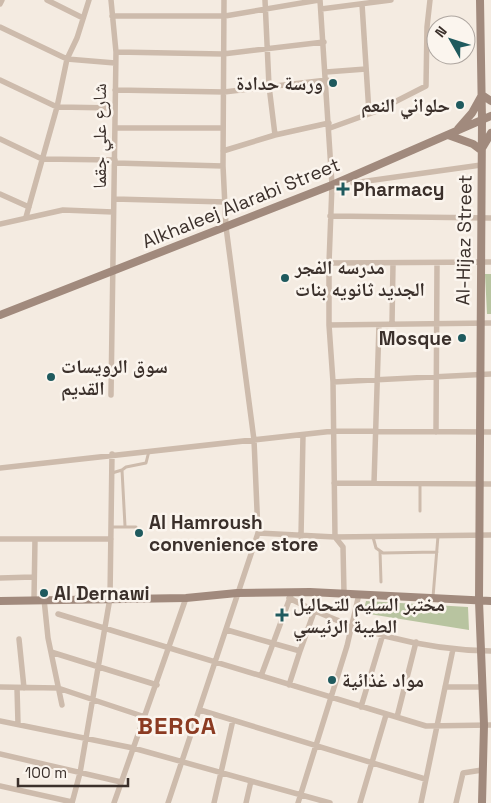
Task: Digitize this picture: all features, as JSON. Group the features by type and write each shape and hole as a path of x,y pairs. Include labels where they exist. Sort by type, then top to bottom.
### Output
{"main road":[{"name":"Al-Hijaz Street","path":"480,0 482,218 479,601 483,687 487,725 482,770 482,803"},
{"path":"457,131 472,113 482,95 491,101"},
{"name":"Alkhaleej Alarabi Street","path":"0,315 112,273 332,185 491,116"},
{"path":"448,135 473,144 481,150 491,133"},
{"path":"0,600 186,598 238,593 290,596 344,593 491,601"}],"street":[{"path":"0,4 2,0"},
{"path":"47,0 83,18"},
{"path":"26,217 57,107 68,59 89,0"},
{"name":"شارع علي جقما","path":"111,0 116,52 111,394"},
{"path":"168,803 184,761 258,533 254,440 226,227 223,166 224,0"},
{"path":"265,0 269,86 275,135"},
{"path":"112,16 225,16 320,0 330,125 332,185 329,325 333,382 335,537 343,547 344,593"},
{"path":"321,9 391,0"},
{"path":"223,151 275,135 330,125 369,113 426,86 427,27 430,0"},
{"path":"362,4 369,113"},
{"path":"0,27 68,59 115,63"},
{"path":"116,52 223,54 268,47 324,42"},
{"path":"326,72 366,69"},
{"path":"0,80 57,107 115,108"},
{"path":"115,90 224,92 326,80"},
{"path":"116,128 223,128"},
{"path":"0,139 42,159 223,166"},
{"path":"353,183 481,165"},
{"path":"0,194 29,207"},
{"path":"114,199 226,202"},
{"path":"0,224 63,210 113,212"},
{"path":"330,216 491,218"},
{"path":"329,264 491,262"},
{"path":"392,324 394,264"},
{"path":"436,432 437,264"},
{"path":"329,325 491,323"},
{"path":"374,483 379,325"},
{"path":"333,382 491,374"},
{"path":"0,468 112,454 334,431 491,432"},
{"path":"301,537 303,434"},
{"path":"0,786 72,802 80,773 110,598 112,454"},
{"path":"334,483 491,484"},
{"path":"258,533 301,537 491,536"},
{"path":"0,539 111,539"},
{"path":"34,599 35,539"},
{"path":"0,578 34,577"},
{"path":"298,803 353,627 359,594"},
{"path":"261,676 290,596 314,612 353,627 453,649 491,651"},
{"path":"114,803 186,598"},
{"path":"44,599 51,652 62,705"},
{"path":"289,685 314,612"},
{"path":"58,614 426,726 487,725"},
{"path":"227,630 300,651"},
{"path":"361,706 383,634"},
{"path":"18,724 21,688 19,639"},
{"path":"396,717 416,642"},
{"path":"420,803 453,649"},
{"path":"51,652 157,685"},
{"path":"0,687 58,688 92,701 145,717"},
{"path":"445,687 483,687"},
{"path":"200,710 425,780"},
{"path":"360,803 386,714"},
{"path":"214,803 233,720"},
{"path":"0,721 134,748 330,803"},
{"path":"0,754 121,782"},
{"path":"456,803 463,773 482,770"},
{"path":"246,803 252,781"}],"lane":[{"path":"112,473 126,467 146,463 149,450"},
{"path":"122,470 125,526"},
{"path":"420,484 420,512"},
{"path":"111,527 136,527"},
{"path":"432,598 438,536"},
{"path":"373,537 380,551 381,582"},
{"path":"380,551 437,552"}],"green space":[{"path":"485,274 491,274 491,314 487,314"},
{"path":"366,601 468,607 469,630 363,613"}],"place":[{"name":"ورسة حدادة","path":"333,83"},
{"name":"حلواني النعم","path":"460,105"},
{"name":"Pharmacy","path":"343,189"},
{"name":"مدرسه الفجر الجديد ثانويه بنات","path":"285,278"},
{"name":"Mosque","path":"462,338"},
{"name":"سوق الرويسات القديم","path":"51,377"},
{"name":"Al Hamroush convenience store","path":"139,533"},
{"name":"Al Dernawi","path":"44,593"},
{"name":"مختبر السليم للتحاليل الطيبة الرئيسي","path":"282,615"},
{"name":"مواد غذائية","path":"332,680"}],"district":[{"name":"BERCA","path":"177,725"}]}
